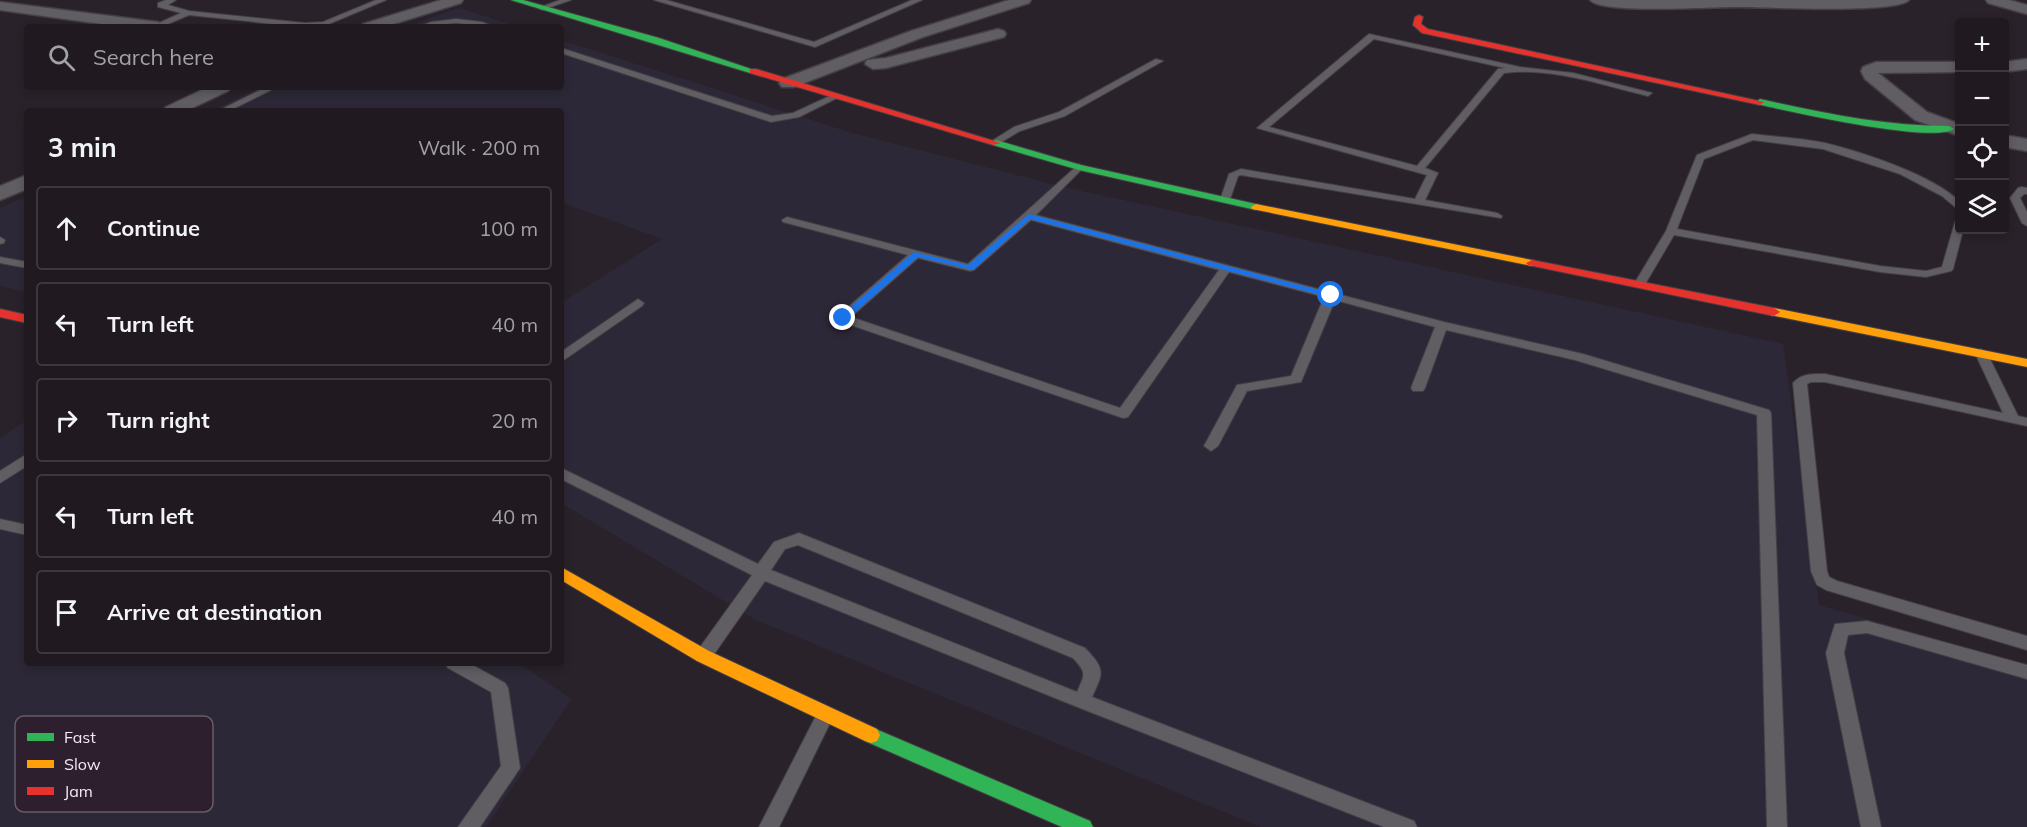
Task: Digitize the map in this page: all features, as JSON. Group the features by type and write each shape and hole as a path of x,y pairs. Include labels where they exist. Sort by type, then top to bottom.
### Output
{"street":[{"path":"378,24 456,0"},
{"path":"515,0 656,40 788,83 1079,168 1225,200 2027,363"},
{"path":"788,83 917,34 1024,0"},
{"path":"1597,0 1637,6 1716,2 1856,4 1902,0"},
{"path":"1993,0 2027,10"},
{"path":"0,6 134,24"},
{"path":"1419,16 1417,24 1425,31 1838,119 1914,130 1954,130"},
{"path":"830,67 886,63 998,34"},
{"path":"2009,67 2027,64"},
{"path":"1954,130 1921,116 1870,75 1869,71 1876,67 1955,67"},
{"path":"2009,68 2027,75"},
{"path":"178,108 216,90"},
{"path":"2009,142 2027,145"},
{"path":"0,194 24,182"},
{"path":"0,313 24,318"},
{"path":"564,575 703,657 825,715 1083,827"}],"lane":[{"path":"172,0 161,5 188,13 295,24"},
{"path":"324,24 382,0"},
{"path":"542,8 567,0"},
{"path":"658,0 815,45 918,0"},
{"path":"163,24 188,13"},
{"path":"432,24 469,20 482,24"},
{"path":"1419,202 1433,173 1262,128 1372,36 1516,69 1552,73 1648,93"},
{"path":"564,51 771,118 785,119 835,97"},
{"path":"995,142 1017,129 1062,114 1159,61"},
{"path":"1419,170 1501,71 1516,69"},
{"path":"228,108 267,90"},
{"path":"1640,284 1671,231 1700,157 1752,137 1824,146 1904,172 1946,194 1955,204"},
{"path":"787,220 970,268 1079,168"},
{"path":"1225,200 1234,174 1241,172 1497,216"},
{"path":"2027,191 2022,190 2015,198 2027,223"},
{"path":"1029,216 1442,325 1579,357 1764,413 1777,827"},
{"path":"1671,231 1880,269 1926,274 1947,269 1956,234"},
{"path":"916,254 843,318 1123,414 1226,268"},
{"path":"0,260 24,264"},
{"path":"1211,446 1242,388 1296,379 1331,295"},
{"path":"564,356 638,303"},
{"path":"1418,388 1442,325"},
{"path":"1981,353 2020,421"},
{"path":"2020,421 1825,378 1808,378 1800,383 1819,571 1823,581 1832,586 2027,644"},
{"path":"0,478 24,461"},
{"path":"564,474 762,573 1081,701 1407,827"},
{"path":"0,524 24,529"},
{"path":"703,657 762,573 775,548 788,540 799,539 1079,653 1092,667 1093,676 1081,701"},
{"path":"1870,827 1835,654 1840,629 1867,627 2027,672"},
{"path":"459,666 499,688 512,768 468,827"},
{"path":"769,827 825,715"}],"shaded area":[{"path":"459,8 510,24 414,24"},
{"path":"564,41 849,132 1068,188 1783,344 1819,605 2027,665 2027,827 1261,827 756,620 564,505 564,301 662,239 564,203 564,108 217,108 254,90 564,90"},
{"path":"24,197 24,291 0,286 0,208"},
{"path":"24,422 24,666 523,666 571,699 486,827 0,827 0,438"}],"traffic: fast":[{"path":"515,0 656,40 753,71"},
{"path":"1760,102 1878,125 1949,129"},
{"path":"996,143 1079,167 1256,207"},
{"path":"871,735 1083,827"}],"traffic: slow":[{"path":"1256,207 1532,263"},
{"path":"1774,312 2027,363"},
{"path":"564,575 703,656 871,735"}],"traffic: jam":[{"path":"1419,17 1417,25 1425,31 1760,102"},
{"path":"753,71 996,143"},
{"path":"1532,263 1774,312"},
{"path":"0,313 24,318"}],"route":[{"path":"843,318 916,254 970,268 1029,216 1331,295"}]}
